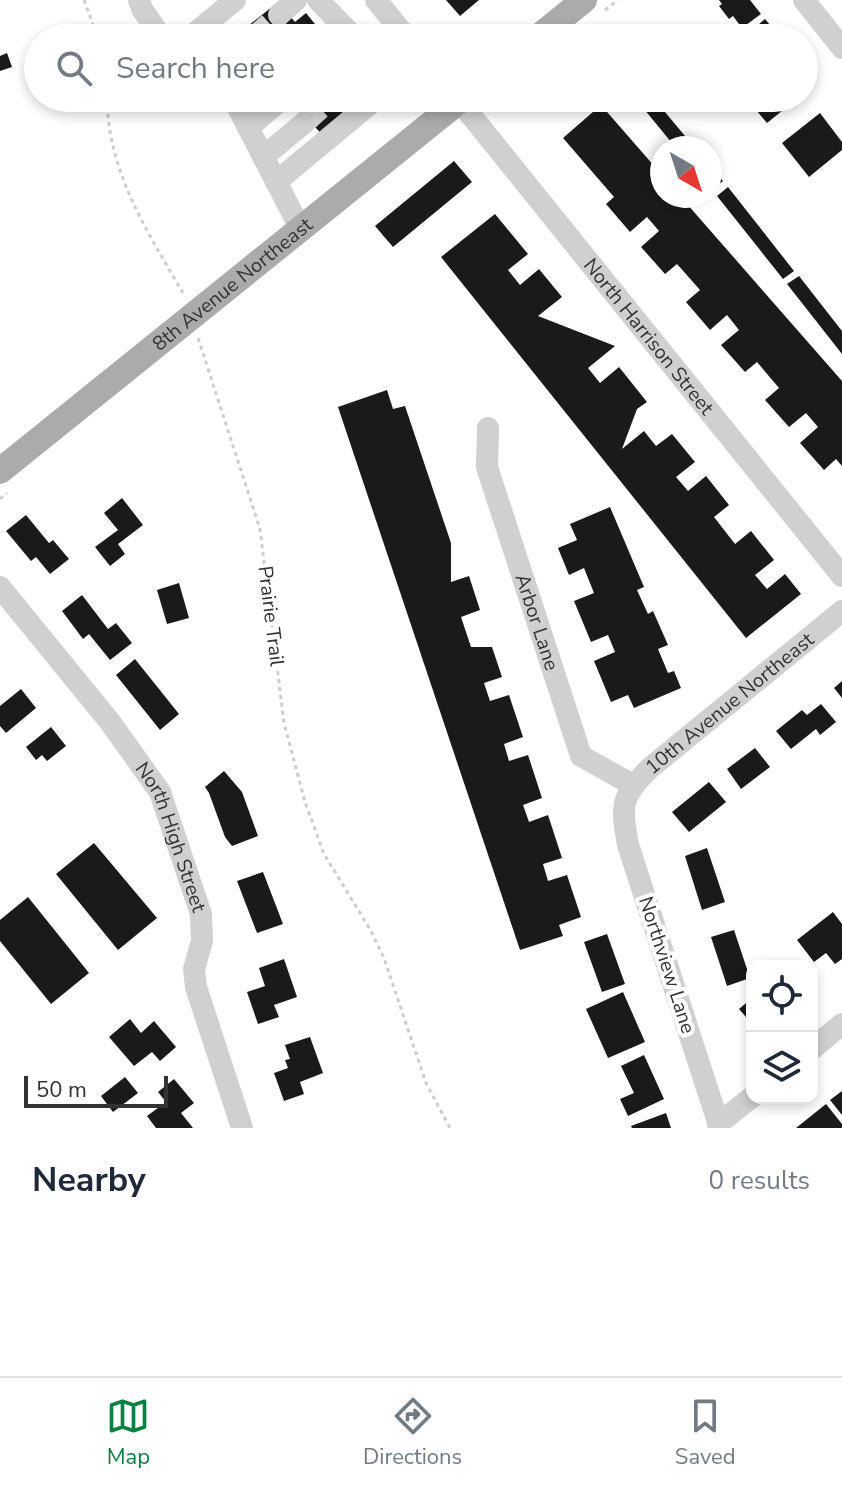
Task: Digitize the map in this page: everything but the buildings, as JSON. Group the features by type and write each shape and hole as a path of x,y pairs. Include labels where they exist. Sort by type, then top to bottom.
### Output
{"main road":[{"path":"554,24 582,1"},
{"name":"8th Avenue Northeast","path":"0,471 444,112"}],"street":[{"path":"139,0 152,24"},
{"path":"206,24 235,0"},
{"path":"318,0 341,24"},
{"path":"376,0 394,24"},
{"path":"804,0 842,48"},
{"path":"240,112 300,228"},
{"path":"248,128 267,112"},
{"path":"276,182 360,112"},
{"name":"North Harrison Street","path":"470,112 842,576"},
{"path":"263,157 304,123"},
{"name":"Arbor Lane","path":"488,428 487,467 581,756 629,792"},
{"name":"North High Street","path":"0,587 110,722 160,792 201,914 202,941 194,969 196,987 242,1128"},
{"name":"10th Avenue Northeast","path":"629,792 650,768 842,611"},
{"name":"Northview Lane","path":"629,792 623,816 628,845 719,1126"},
{"path":"818,1044 842,1024"},
{"path":"719,1126 746,1102"}],"path":[{"path":"84,0 93,24"},
{"name":"Prairie Trail","path":"107,112 125,190 184,295 260,529 284,723 305,802 324,854 384,958 426,1083 450,1128"}],"tunnel":[{"path":"269,24 279,15"},
{"path":"304,123 316,112"}]}
